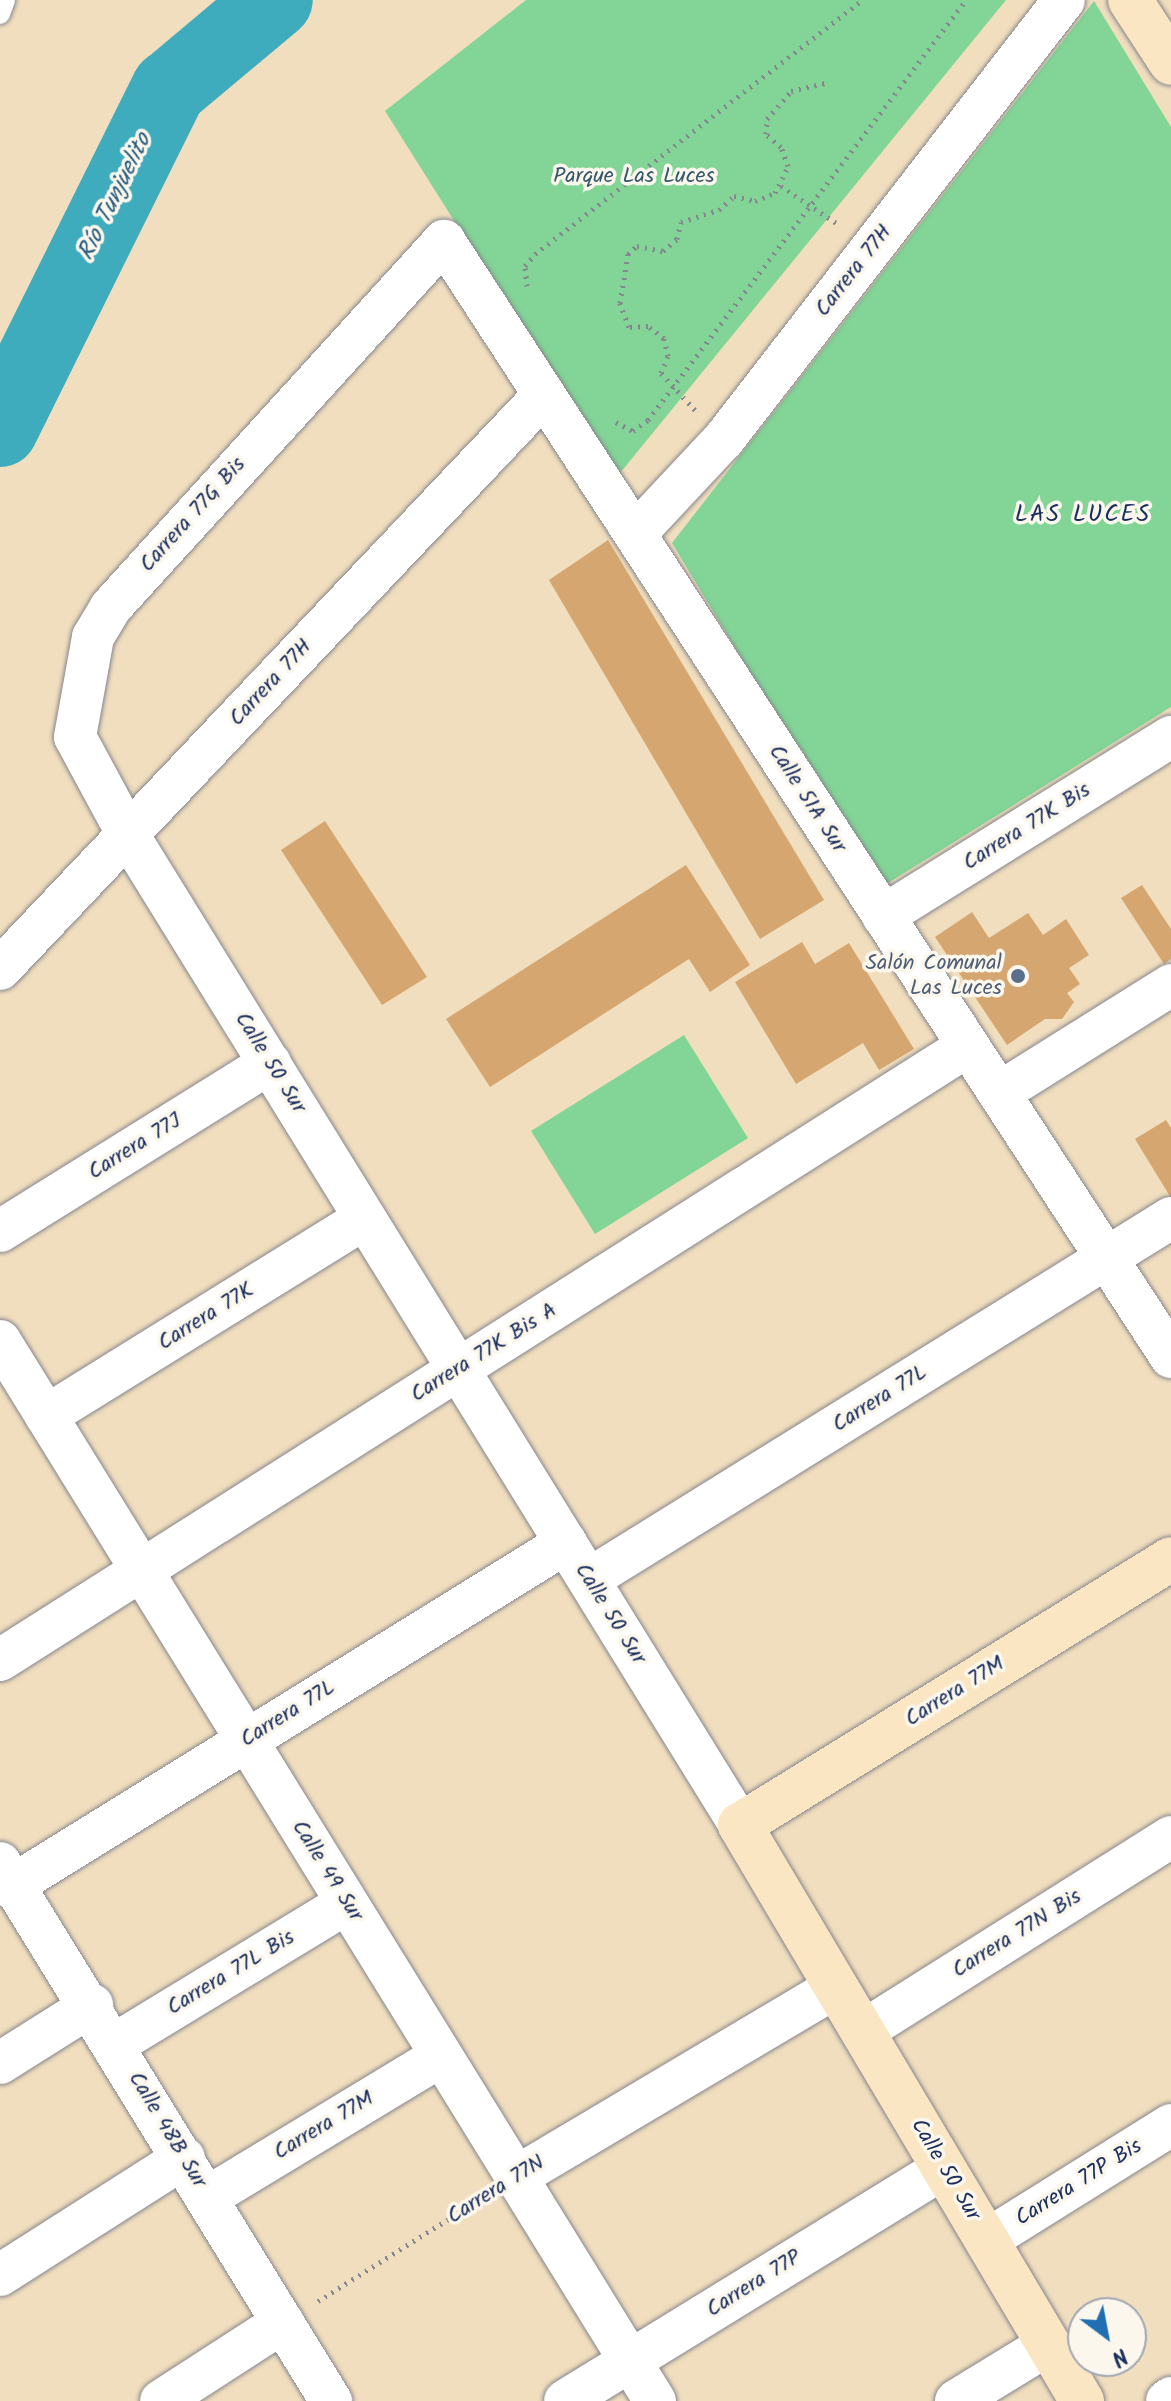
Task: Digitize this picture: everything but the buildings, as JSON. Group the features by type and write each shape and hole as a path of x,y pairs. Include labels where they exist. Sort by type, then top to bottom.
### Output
{"street":[{"name":"Carrera 77H","path":"635,534 724,439 1064,0"},
{"path":"1130,0 1171,63"},
{"name":"Calle 51A Sur","path":"444,241 1171,1357"},
{"name":"Carrera 77G Bis","path":"128,835 75,737 93,637 121,596 444,241"},
{"name":"Carrera 77H","path":"0,969 543,396"},
{"name":"Carrera 77K Bis","path":"883,916 1171,737"},
{"name":"Calle 50 Sur","path":"128,835 740,1825 1082,2401"},
{"path":"999,1093 1171,985"},
{"name":"Carrera 77K Bis A","path":"0,1660 968,1046"},
{"name":"Carrera 77J","path":"0,1231 270,1063"},
{"name":"Carrera 77K","path":"46,1416 365,1218"},
{"name":"Carrera 77L","path":"589,1579 1171,1218"},
{"name":"Calle 49 Sur","path":"0,1341 655,2401"},
{"name":"Carrera 77L","path":"5,1875 246,1739 566,1543"},
{"name":"Carrera 77M","path":"740,1825 1171,1559"},
{"name":"Carrera 77N Bis","path":"863,2031 1171,1837"},
{"name":"Calle 48B Sur","path":"5,1875 92,2005 331,2401"},
{"name":"Carrera 77L Bis","path":"115,2044 347,1903"},
{"name":"Carrera 77N","path":"516,2177 836,1987"},
{"path":"0,2063 92,2005"},
{"name":"Carrera 77M","path":"208,2197 441,2056"},
{"name":"Carrera 77P Bis","path":"987,2240 1171,2125"},
{"path":"0,2275 184,2158"},
{"name":"Carrera 77P","path":"565,2401 943,2168"},
{"path":"161,2401 283,2322"},
{"path":"956,2401 1049,2344"}],"lane":[{"path":"0,14 5,0"}],"path":[{"path":"533,298 524,275 535,254 863,0"},
{"path":"611,417 624,429 640,429 966,0"},
{"path":"661,373 668,356 664,338 648,326 629,327 620,303 628,254 637,246 663,251 677,239 681,222 719,210 734,196 765,198 781,186 786,156 766,134 767,119 791,91 827,83"},
{"path":"781,186 873,247"},
{"name":"Carrera 77N","path":"283,2322 516,2177"}],"green space":[{"name":"Parque Las Luces","path":"526,0 1006,0 616,478 385,111"},
{"path":"1094,1 1171,127 1171,707 880,888 672,543"},
{"path":"684,1035 748,1138 595,1234 531,1131"}],"waterway":[{"name":"Río Tunjuelito","path":"0,429 169,89 275,0"}],"place":[{"name":"Salón Comunal Las Luces","path":"1018,976"}],"district":[{"name":"LAS LUCES","path":"1083,515"}]}
